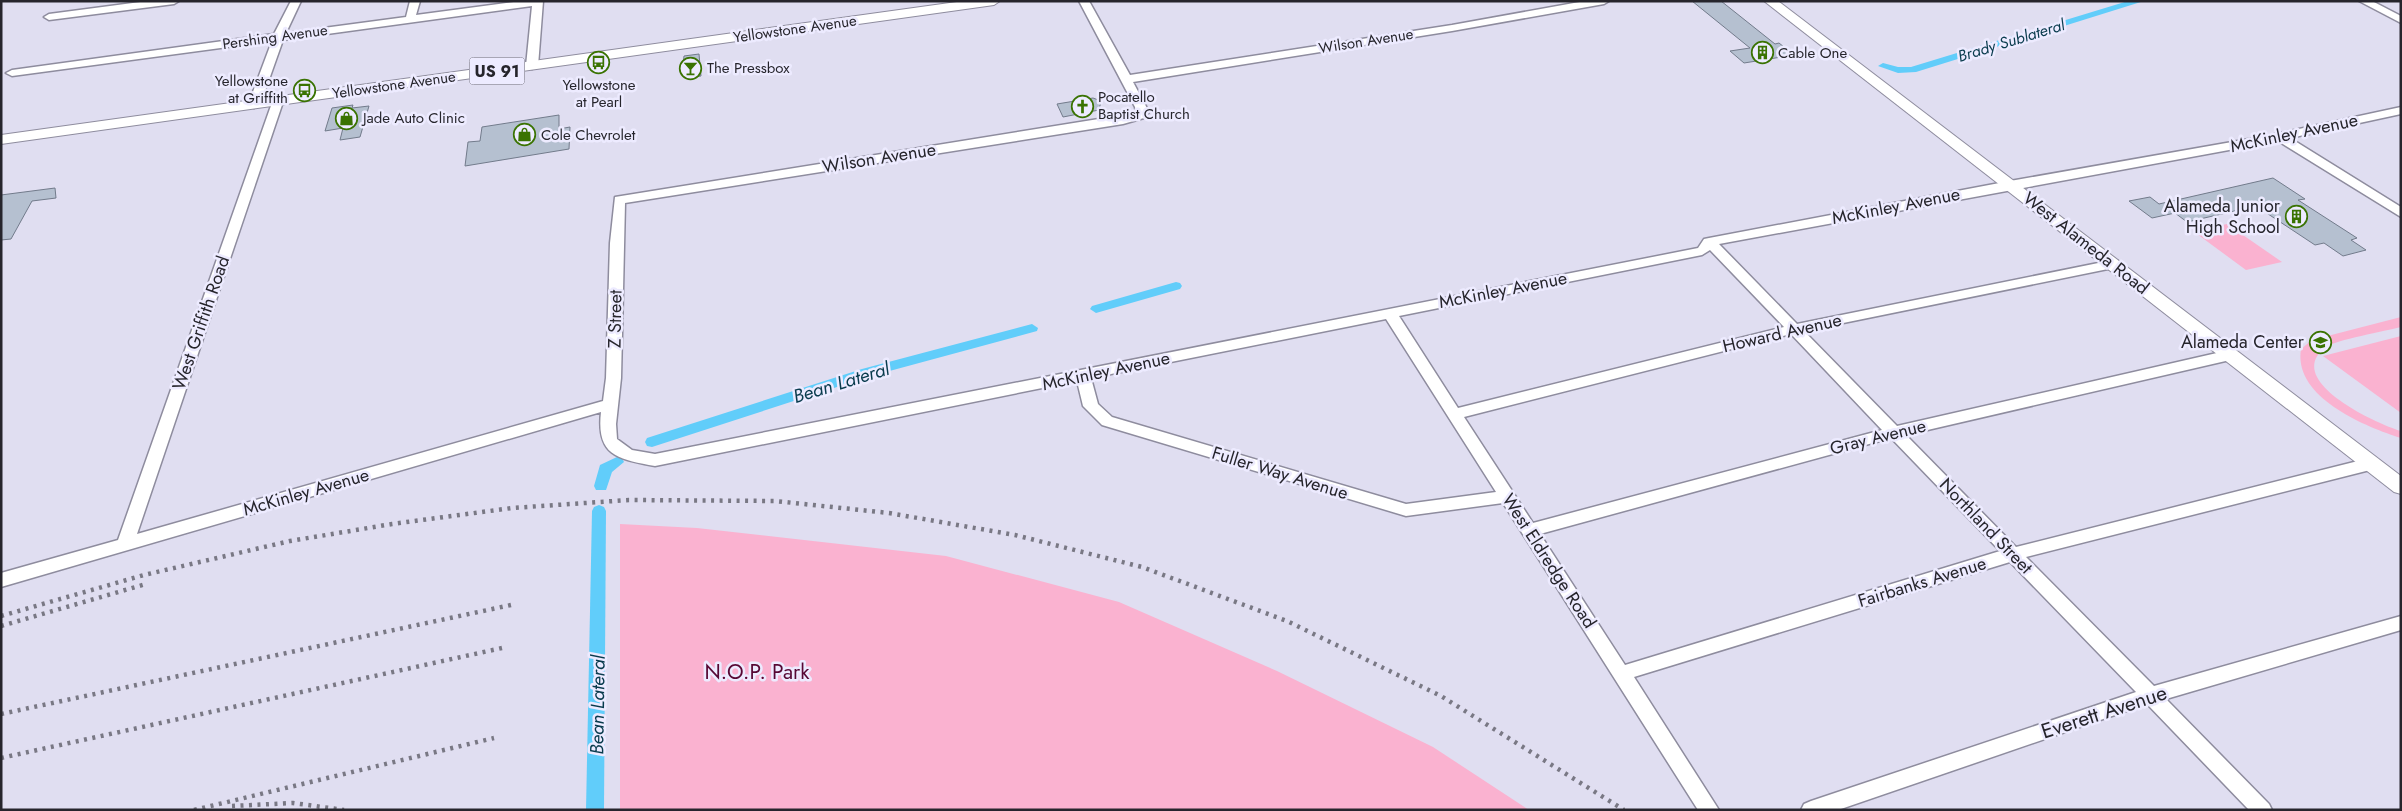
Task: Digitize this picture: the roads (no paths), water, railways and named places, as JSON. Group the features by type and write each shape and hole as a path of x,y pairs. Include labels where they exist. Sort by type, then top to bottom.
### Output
{"main road":[{"name":"Yellowstone Avenue","path":"1,140 994,1"},
{"name":"West Alameda Road","path":"1770,1 2401,487"}],"street":[{"path":"49,17 174,1"},
{"path":"254,105 279,36 296,1"},
{"path":"410,20 415,1"},
{"path":"532,66 538,1"},
{"name":"Pershing Avenue","path":"12,73 538,1"},
{"path":"1084,1 1128,79"},
{"name":"Wilson Avenue","path":"619,200 1123,120 1140,116 1143,112 1128,79 1461,26 1604,1"},
{"path":"2364,1 2401,20"},
{"path":"2386,12 2401,10"},
{"name":"West Griffith Road","path":"125,544 276,102"},
{"name":"McKinley Avenue","path":"609,437 610,442 628,455 655,460 1702,251 1709,242 2010,185 2280,137 2401,110"},
{"path":"2280,137 2401,213"},
{"name":"Z Street","path":"609,437 614,371 619,200"},
{"name":"Northland Street","path":"1709,242 2262,810"},
{"name":"Howard Avenue","path":"1454,414 1794,329 2112,264"},
{"name":"West Eldredge Road","path":"1390,312 1709,810"},
{"name":"Gray Avenue","path":"1530,530 1894,432 2230,355"},
{"name":"Fuller Way Avenue","path":"1083,376 1092,406 1107,421 1406,510 1507,496"},
{"name":"McKinley Avenue","path":"1,580 610,404"},
{"name":"Fairbanks Avenue","path":"1622,674 2013,554 2370,464"},
{"name":"Everett Avenue","path":"1811,810 2151,695 2401,623"}],"waterway":[{"name":"Brady Sublateral","path":"1883,66 1898,70 1912,70 2139,1"},
{"name":"Bean Lateral","path":"1096,309 1176,286"},
{"name":"Bean Lateral","path":"652,442 867,372 1032,328"},
{"name":"Bean Lateral","path":"601,486 605,469 617,462"},
{"name":"Bean Lateral","path":"595,810 599,511"}],"railway":[{"path":"1,616 144,575 290,541 392,524 512,508 629,500 775,501 889,513 1015,535 1142,567 1287,621 1441,696 1624,810"},
{"path":"1,626 146,584"},
{"path":"1,714 511,605"},
{"path":"1,758 502,648"},
{"path":"194,810 494,738"},
{"path":"232,806 293,803 344,810"}],"place":[{"name":"Cable One","path":"1762,53"},
{"name":"Yellowstone at Pearl","path":"599,62"},
{"name":"The Pressbox","path":"691,68"},
{"name":"Yellowstone at Griffith","path":"304,90"},
{"name":"Pocatello Baptist Church","path":"1082,106"},
{"name":"Jade Auto Clinic","path":"347,118"},
{"name":"Cole Chevrolet","path":"525,135"},
{"name":"Alameda Junior High School","path":"2296,216"},
{"name":"Alameda Center","path":"2320,342"}],"park label":[{"name":"N.O.P. Park","path":"757,672"}]}
